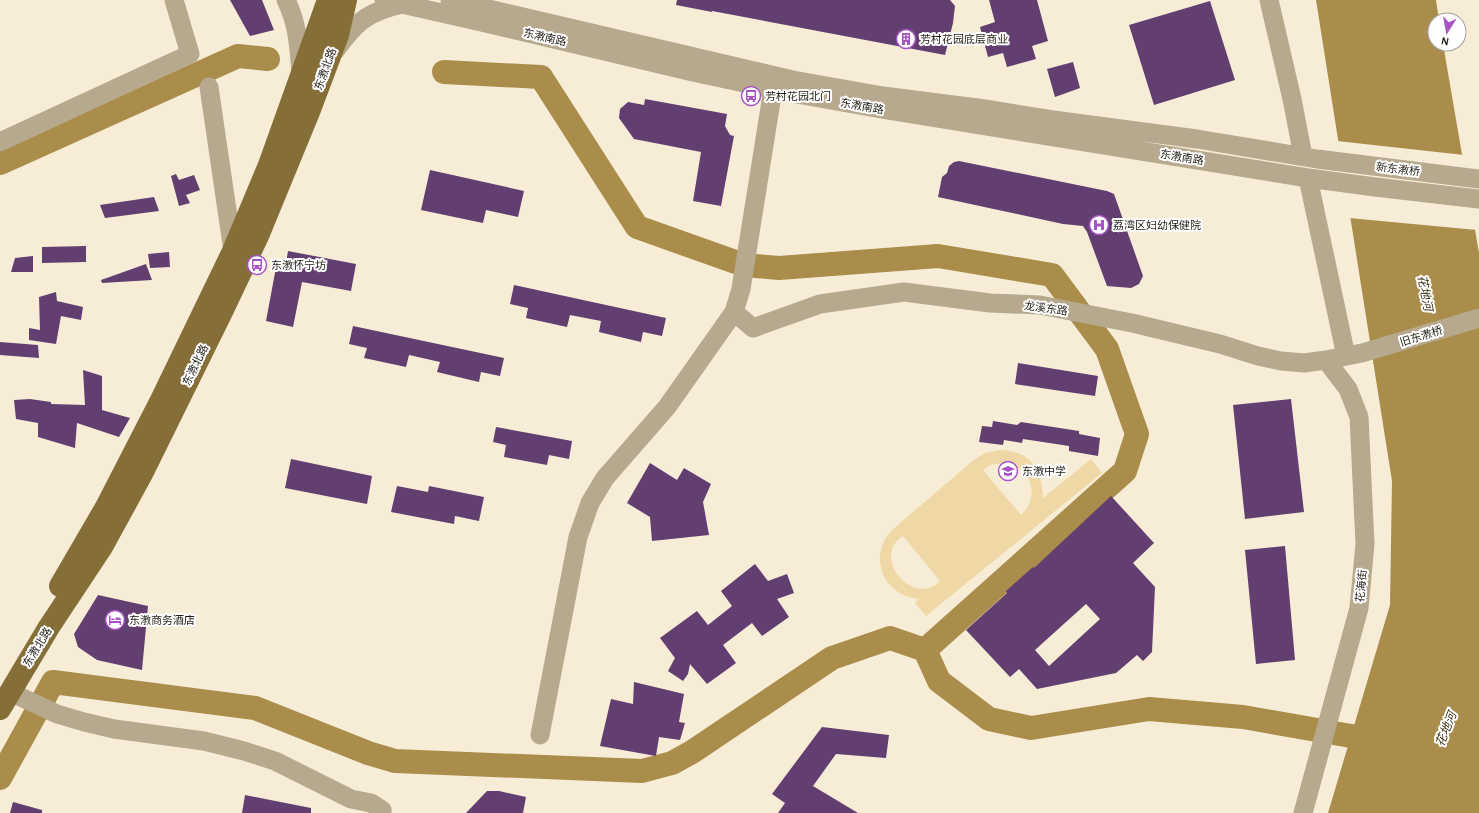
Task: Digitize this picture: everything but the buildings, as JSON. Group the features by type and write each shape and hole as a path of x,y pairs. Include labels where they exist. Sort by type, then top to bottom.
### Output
{"main road":[{"name":"东漖北路","path":"9,696 16,652 68,573 106,507 161,400 233,251 269,165 328,0"},
{"name":"东漖北路","path":"9,696 49,627 102,547 152,453 258,236 309,112 338,35 346,0"}],"street":[{"path":"0,142 190,54 174,0"},
{"path":"286,0 296,27 301,76"},
{"name":"东漖南路","path":"384,0 773,89 887,110 1315,179"},
{"name":"东漖南路","path":"450,0 793,80 884,96 1197,139 1310,158"},
{"path":"1269,0 1292,99 1310,158"},
{"path":"330,56 351,29 366,17 380,10 402,4"},
{"path":"209,88 233,251"},
{"path":"540,735 578,537 590,504 605,478 668,406 734,312 741,289 773,89"},
{"name":"新东漖桥","path":"1310,158 1479,179"},
{"path":"1315,179 1354,355"},
{"name":"新东漖桥","path":"1315,179 1479,199"},
{"name":"龙溪东路","path":"734,312 753,328 820,304 904,292 990,303 1040,305 1132,323 1220,344 1258,356 1281,361 1304,363 1354,355"},
{"name":"旧东漖桥","path":"1354,355 1479,318"},
{"name":"花海街","path":"1303,813 1359,608 1365,544 1360,417 1348,389 1326,360"},
{"path":"9,696 57,714 84,722 114,729 204,741 244,751 275,761 351,799 371,803 382,810 382,813"}],"shaded area":[{"path":"1000,450 1011,451 1027,458 1037,471 1043,498 1091,459 1102,473 926,616 915,603 919,599 906,596 896,591 888,583 880,562 881,551 885,540 892,530 975,459 985,453","holes":["1002,463 1012,465 1020,469 1030,482 1032,490 1031,499 1021,515 983,470 990,465","903,536 940,581 929,588 918,588 908,584 899,576 893,567 891,556 894,545"]}],"water":[{"name":"花地河","path":"1316,0 1436,0 1438,12 1427,12 1427,52 1444,52 1479,253 1479,813 1328,813 1390,605 1392,481"}],"pier":[{"path":"1337,141 1464,155 1477,230 1349,218"}],"waterway":[{"path":"0,163 238,56 268,59"},
{"path":"444,72 541,77 637,227 744,265 779,268 938,256 1052,275 1107,349 1137,434 1125,471 925,650"},
{"path":"0,778 53,682 255,708 368,753 395,761 642,771 672,763 692,752 832,658 890,638 925,650 939,681 989,719 1031,728 1149,709 1243,717 1382,743"}],"place":[{"name":"芳村花园底层商业","path":"906,39"},
{"name":"芳村花园北门","path":"751,96"},
{"name":"荔湾区妇幼保健院","path":"1099,225"},
{"name":"东漖怀宁坊","path":"257,265"},
{"name":"东漖中学","path":"1008,471"},
{"name":"东漖商务酒店","path":"115,620"}]}
